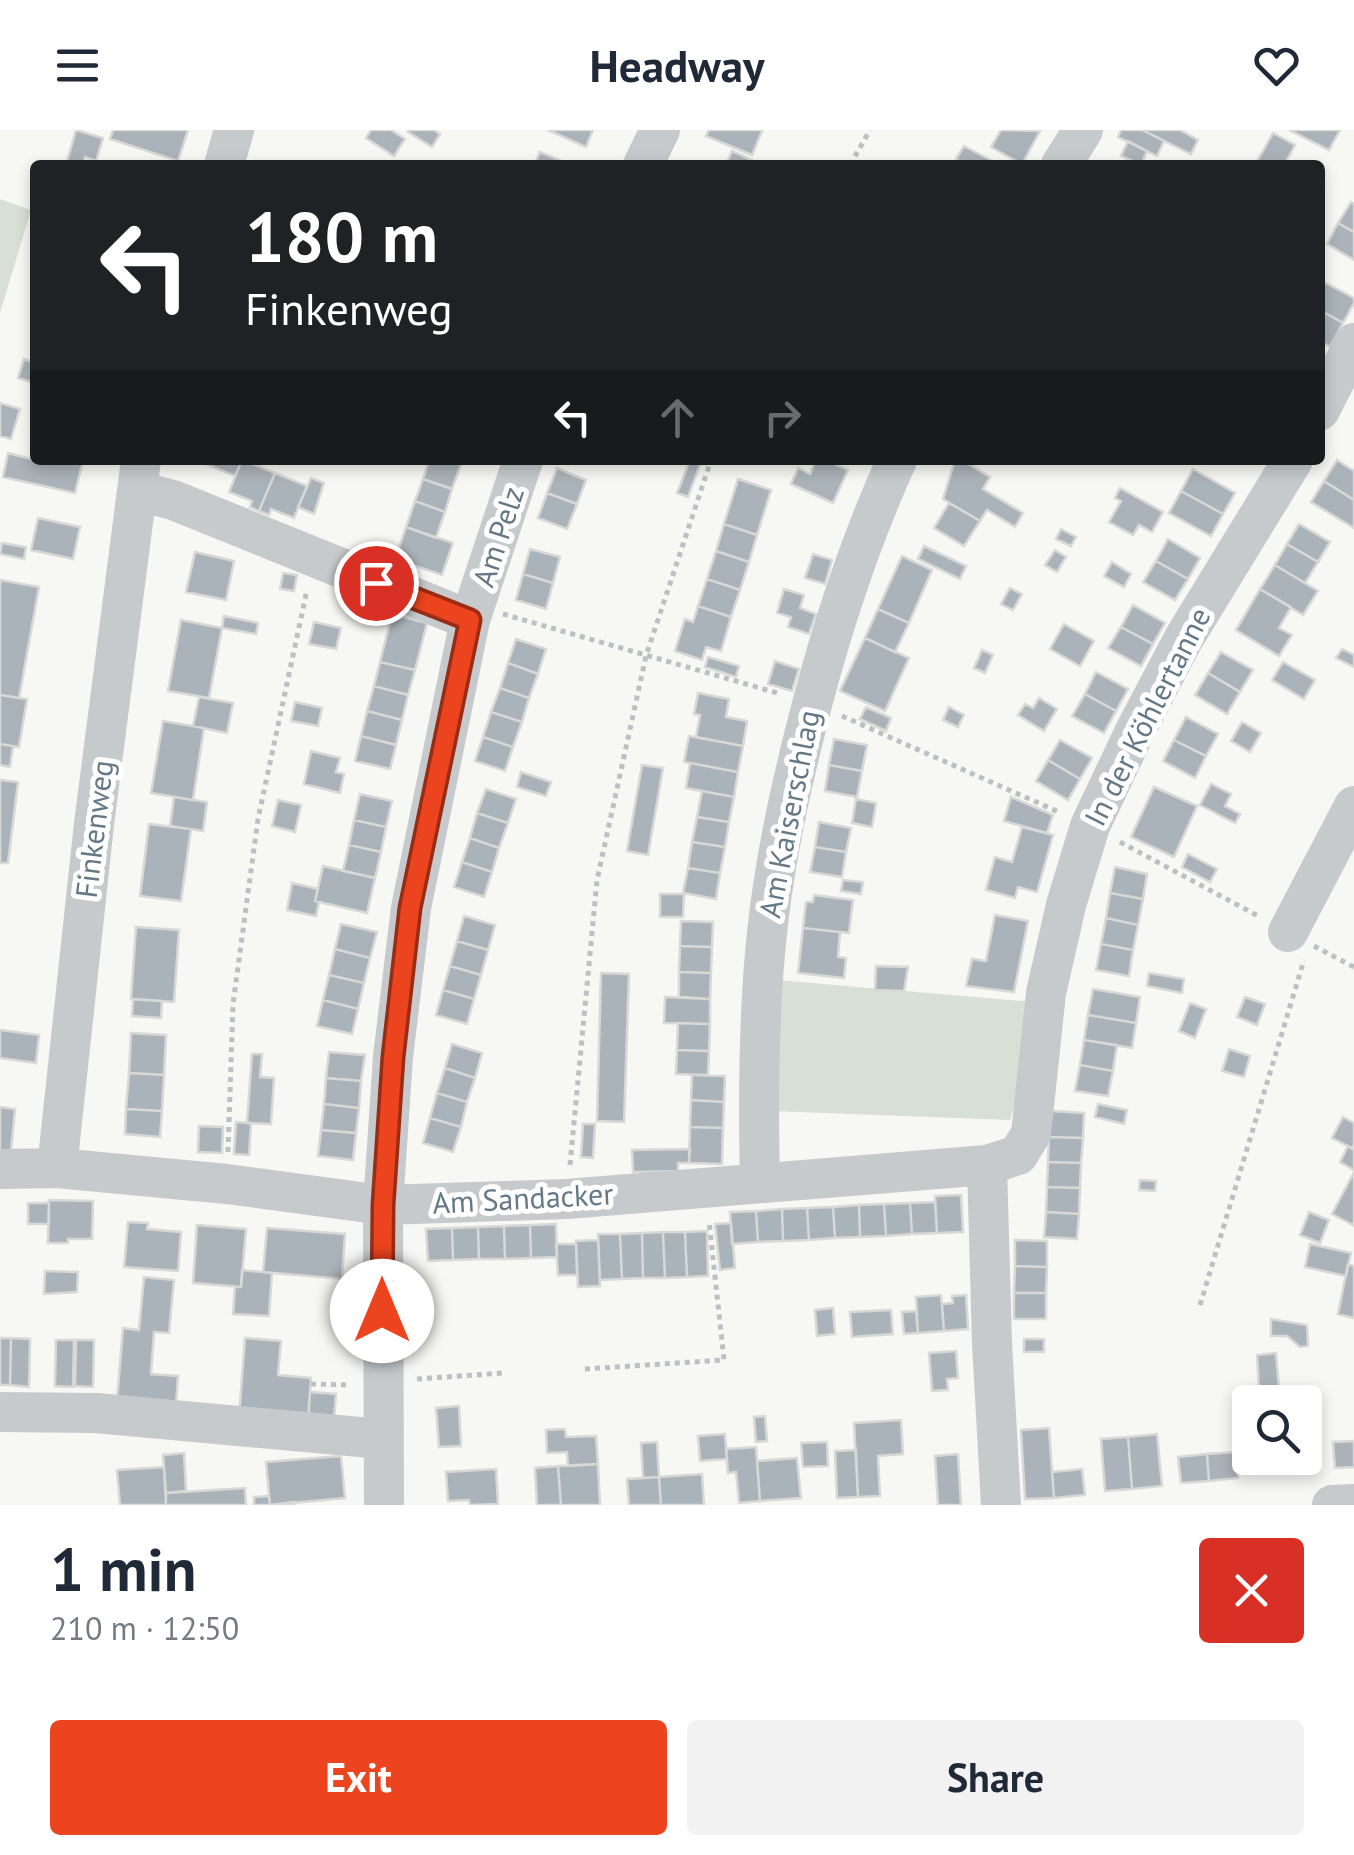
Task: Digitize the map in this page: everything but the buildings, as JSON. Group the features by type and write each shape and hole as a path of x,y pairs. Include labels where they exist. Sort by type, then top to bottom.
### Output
{"street":[{"path":"225,160 234,130"},
{"path":"646,160 660,130"},
{"path":"1065,160 1083,130"},
{"path":"1325,400 1354,343"},
{"name":"Am Pelz","path":"384,1505 382,1439 370,1383 393,1057 410,908 473,613 522,465"},
{"name":"Am Kaiserschlag","path":"760,1183 760,1014 767,930 784,817 841,602 894,465"},
{"name":"In der Köhlertanne","path":"987,1165 1018,1155 1031,1134 1046,994 1066,905 1090,826 1184,638 1290,465"},
{"name":"Finkenweg","path":"56,1168 94,824 139,476 173,500 314,558 473,613"},
{"path":"1299,938 1354,806"},
{"path":"987,1165 1001,1505"},
{"name":"Am Sandacker","path":"0,1168 56,1168 227,1184 383,1205 567,1199 987,1165"},
{"path":"0,1412 96,1413 382,1439"},
{"path":"1332,1505 1354,1504"}],"path":[{"path":"853,160 870,130"},
{"path":"567,1199 597,880 646,656 709,465"},
{"path":"227,1184 233,1004 258,819 314,558"},
{"path":"473,613 812,703 1090,826 1354,966"},
{"path":"1200,1305 1299,938"},
{"path":"585,1369 724,1360 705,1188"},
{"path":"311,1384 504,1373"}],"shaded area":[{"path":"0,199 30,210 30,213 0,313"},
{"path":"777,980 1033,1002 1021,1085 1010,1120 772,1111"}],"route":[{"path":"376,583 470,620 410,908 393,1057 383,1205 382,1311"}]}
